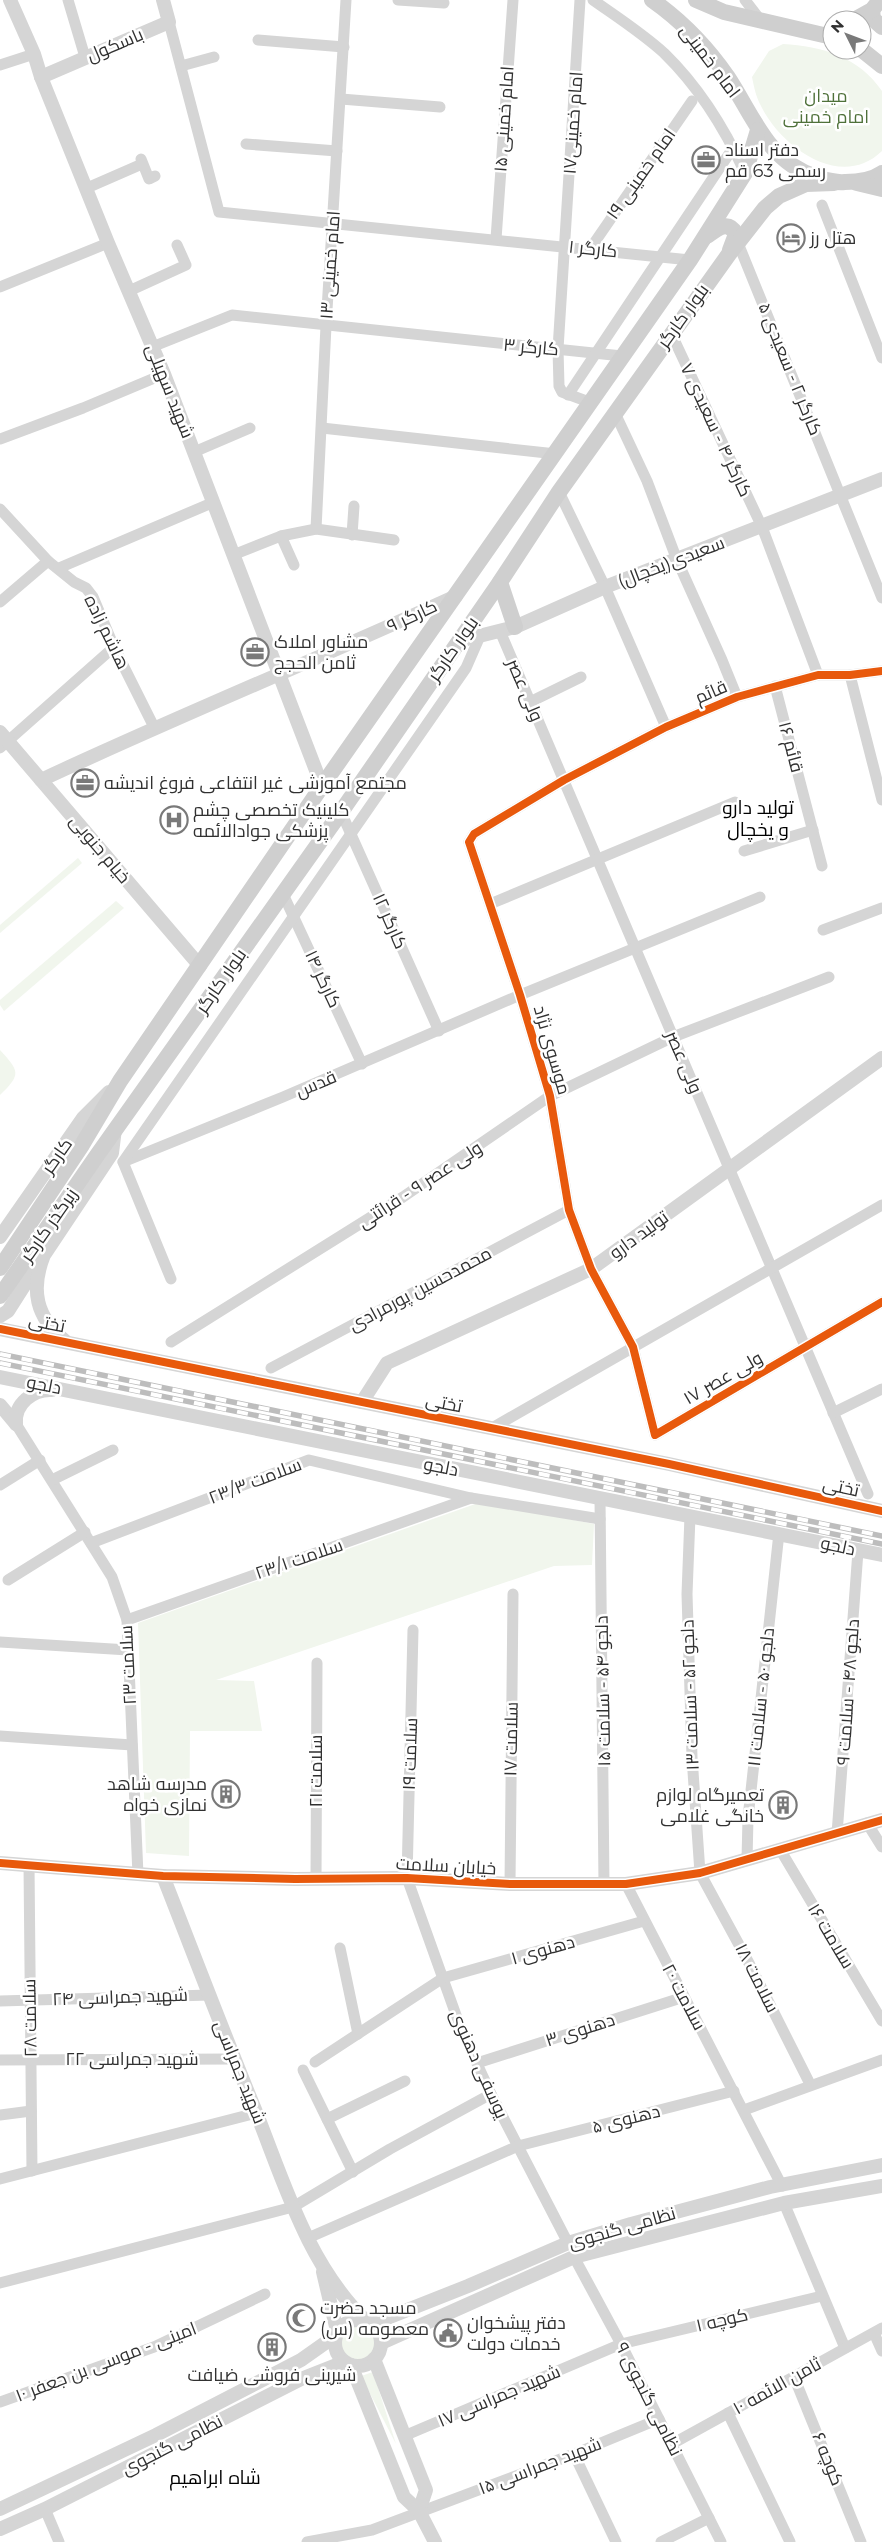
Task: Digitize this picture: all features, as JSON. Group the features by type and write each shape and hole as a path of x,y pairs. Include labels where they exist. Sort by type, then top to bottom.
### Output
{"main road":[{"name":"امام خمینی","path":"652,0 691,31 727,76 758,130"},
{"name":"امام خمینی","path":"696,0 724,12 762,21 822,31"},
{"path":"876,5 873,19 882,27"},
{"path":"872,58 882,66"},
{"name":"بلوار کارگر","path":"82,1145 120,1081 322,786 690,260 745,174 758,130"},
{"path":"758,130 782,159 809,175 834,183 852,182 882,173"},
{"path":"852,182 882,189"},
{"name":"بلوار کارگر","path":"111,1156 115,1129 284,894 500,582 559,492 671,333 733,249 765,208 779,196 806,184 834,183"},
{"path":"704,238 726,225 732,228 736,234 733,249"},
{"path":"500,582 507,629"},
{"path":"200,966 221,981"},
{"name":"زیرگذر کارگر","path":"0,1268 82,1145"},
{"name":"زیرگذر کارگر","path":"0,1296 111,1156"}],"street":[{"name":"شهید سهیلی","path":"10,0 34,54 41,77 108,243 164,374 322,786"},
{"path":"68,0 85,57"},
{"path":"163,0 181,66 214,57"},
{"name":"امام خمینی ۱۳","path":"316,529 326,326 346,0"},
{"path":"398,0 444,3"},
{"name":"امام خمینی ۱۵","path":"496,239 513,0"},
{"name":"امام خمینی۱۷","path":"568,395 562,392 559,386 558,349 580,0"},
{"path":"593,0 634,28 664,54 698,92 727,135 745,174"},
{"path":"745,0 762,21"},
{"name":"باسکول","path":"41,77 169,22"},
{"path":"258,40 344,46"},
{"path":"0,65 34,54"},
{"name":"کارگر ۱","path":"181,66 219,212 690,260"},
{"path":"341,99 440,107"},
{"name":"امام خمینی ۱۹","path":"590,249 692,100"},
{"path":"246,144 337,151"},
{"path":"590,402 568,395 733,148"},
{"path":"87,188 142,161 149,179 155,176"},
{"path":"822,205 882,358"},
{"path":"0,287 108,243"},
{"path":"129,291 186,265 177,245"},
{"name":"کارگر ۲ - سعیدی ۵","path":"733,249 842,495 882,598"},
{"name":"کارگر ۳","path":"152,347 232,315 622,356"},
{"name":"کارگر ۴ - سعیدی ۷","path":"671,333 762,527 818,675"},
{"path":"0,439 83,408 164,374"},
{"path":"614,413 647,481 677,560 722,660 736,697"},
{"path":"194,452 250,428"},
{"path":"322,428 556,454"},
{"name":"سعیدی(یخچال)","path":"459,641 507,629 605,587 882,479"},
{"path":"559,492 605,587 666,727"},
{"path":"59,568 214,502"},
{"path":"352,535 354,506"},
{"name":"هاشم زاده","path":"0,509 48,561 74,582 86,588 93,597 114,647 154,727"},
{"path":"233,555 281,536 316,529 394,540"},
{"path":"281,536 294,565"},
{"path":"0,602 48,561"},
{"name":"کارگر ۹","path":"41,780 154,727 279,676 457,595"},
{"name":"ولی عصر","path":"507,629 530,702 868,1494"},
{"path":"4,1313 111,1156 294,916 466,668 480,636"},
{"path":"3,740 114,647"},
{"name":"قائم","path":"469,842 474,834 564,780 666,727 736,697 818,675 850,675 882,670"},
{"path":"850,675 882,800"},
{"path":"530,702 581,677"},
{"name":"قائم ۱۶","path":"775,686 822,866"},
{"name":"خیام جنوبی","path":"3,740 41,780 200,966"},
{"path":"490,904 735,802"},
{"name":"کارگر ۱۲","path":"341,812 352,832 439,1031"},
{"path":"744,850 813,830"},
{"name":"موسوی نژاد","path":"469,842 520,995 550,1096 569,1210 591,1269 633,1347 655,1435"},
{"name":"کارگر ۱۴","path":"284,894 362,1064"},
{"name":"قدس","path":"111,1156 362,1064 520,995 760,897"},
{"path":"823,930 882,908"},
{"name":"ولی عصر ۹ - قرائتی","path":"171,1342 404,1197 550,1096 673,1037 830,978"},
{"name":"تولید دارو","path":"362,1402 387,1363 591,1269 882,1058"},
{"name":"کارگر","path":"0,1237 83,1118 120,1081"},
{"path":"111,1156 171,1279"},
{"path":"492,1428 882,1205"},
{"name":"محمدحسین پورمرادی","path":"271,1368 569,1210"},
{"path":"44,1255 37,1273 38,1301 43,1315 53,1330 66,1341"},
{"name":"ولی عصر ۱۷","path":"655,1435 882,1302"},
{"name":"تختی","path":"0,1329 492,1428 882,1511"},
{"name":"دلجو","path":"0,1377 882,1556"},
{"path":"833,1413 882,1389"},
{"path":"16,1424 16,1418 22,1402 32,1394 40,1391 70,1390"},
{"path":"0,1405 16,1424"},
{"name":"سلامت ۲۳","path":"16,1424 112,1577 128,1620 138,1875"},
{"path":"52,1480 113,1450"},
{"path":"0,1485 40,1460"},
{"name":"سلامت ۲۳/۳","path":"91,1543 309,1460 471,1498 600,1519"},
{"name":"سلامت ۲۳/۱","path":"128,1620 471,1498"},
{"name":"دلجو ۵۴ - سلامت ۱۵","path":"600,1498 604,1885"},
{"name":"دلجو ۵۲ - سلامت ۱۳","path":"690,1516 687,1594 692,1757 700,1873"},
{"path":"8,1580 84,1532"},
{"name":"دلجو ۵۰ - سلامت ۱۱","path":"747,1860 748,1818 779,1534"},
{"name":"دلجو ۴۸ - سلامت ۹","path":"837,1834 858,1550"},
{"name":"سلامت ۱۷","path":"510,1884 513,1594"},
{"name":"سلامت ۱۹","path":"407,1878 413,1630"},
{"path":"0,1642 128,1650"},
{"name":"سلامت ۲۱","path":"316,1879 317,1663"},
{"path":"0,1736 132,1745"},
{"name":"خیابان سلامت","path":"0,1863 163,1876 316,1879 407,1878 510,1884 626,1884 700,1873 781,1851 867,1823 882,1820"},
{"path":"867,1823 882,1847"},
{"name":"سلامت ۱۶","path":"781,1851 882,2021"},
{"name":"سلامت ۲۸","path":"29,1865 32,2171"},
{"name":"سلامت ۱۸","path":"700,1873 750,1964 810,2084"},
{"name":"شهید جمراسی","path":"163,1876 233,2058 294,2208 322,2267"},
{"name":"یوسفی دهنوی","path":"407,1878 461,2028 476,2063 568,2243"},
{"name":"سلامت ۲۰","path":"626,1884 782,2186"},
{"name":"دهنوی ۱","path":"314,2062 443,1978 644,1921"},
{"path":"340,1948 358,2034"},
{"name":"شهید جمراسی ۲۴","path":"0,2001 210,1995"},
{"name":"دهنوی ۳","path":"476,2063 684,1997"},
{"name":"شهید جمراسی ۲۲","path":"0,2060 233,2058"},
{"path":"744,2110 810,2084 882,2060"},
{"path":"303,2070 353,2172"},
{"path":"327,2119 405,2081"},
{"name":"دهنوی ۵","path":"308,2238 518,2146 734,2091"},
{"path":"0,2283 294,2208 353,2172 491,2094"},
{"path":"0,2115 32,2111"},
{"path":"0,2179 256,2112"},
{"name":"نظامی گنجوی","path":"369,2322 468,2286 568,2243 631,2224 782,2186 882,2165"},
{"name":"نظامی گنجوی","path":"381,2343 574,2257 784,2203 882,2186"},
{"path":"784,2203 845,2348"},
{"name":"نظامی گنجوی ۹","path":"574,2257 621,2344 721,2542"},
{"path":"322,2267 353,2308 369,2322 380,2336 381,2343 374,2359 363,2365 347,2363"},
{"path":"322,2267 336,2333 335,2350 347,2363 404,2497 419,2511 435,2542"},
{"name":"امینی - موسی بن جعفر ۱۰","path":"0,2402 154,2347 265,2294"},
{"name":"کوچه ۱","path":"621,2344 822,2296"},
{"path":"336,2333 347,2322 369,2322"},
{"path":"878,2330 882,2351"},
{"name":"ثامن الائمه ۱۰","path":"672,2444 878,2330"},
{"name":"نظامی گنجوی","path":"0,2509 173,2426 301,2360 336,2333"},
{"name":"شهید جمراسی ۱۷","path":"404,2436 621,2344"},
{"path":"374,2359 426,2490 419,2511"},
{"name":"نظامی گنجوی","path":"0,2529 45,2509 300,2379 347,2363"},
{"name":"کوچه ۶","path":"794,2376 861,2542"},
{"path":"728,2413 790,2542"},
{"name":"شهید جمراسی ۱۵","path":"307,2542 372,2530 659,2420"},
{"path":"574,2454 616,2542"},
{"path":"45,2509 59,2542"},
{"path":"660,2542 709,2518"}],"green space":[{"name":"میدان امام خمینی","path":"783,44 812,47 822,50 822,60 847,60 873,79 882,91 882,151 866,162 849,167 831,165 814,159 797,149 770,121 756,96 752,77 769,51"},
{"path":"78,858 82,863 0,933 0,925"},
{"path":"116,901 124,908 4,1011 0,1005 0,1000"},
{"path":"0,1050 14,1068 15,1077 0,1095"},
{"path":"481,1502 594,1524 592,1565 554,1566 216,1680 254,1681 262,1731 190,1731 189,1856 146,1853 138,1623"},
{"path":"357,2325 364,2326 370,2330 374,2336 374,2350 370,2356 364,2360 357,2361 350,2360 344,2356 340,2350 339,2343 340,2336 344,2330 350,2326"},
{"path":"373,2372 396,2444 361,2376"}],"railway":[{"path":"0,1354 882,1536"},
{"path":"0,1363 882,1544"}],"cycle path":[{"path":"882,671 850,675 818,675 737,697 666,727 564,780 474,834 469,842 520,995 550,1096 569,1210 591,1269 633,1347 655,1435 882,1302"},
{"path":"0,1329 669,1464 882,1511"},
{"path":"0,1863 163,1876 295,1879 407,1878 510,1884 626,1884 700,1873 882,1820"}],"place":[{"name":"دفتر اسناد رسمی 63 قم","path":"706,160"},
{"name":"هتل رز","path":"791,238"},
{"name":"مشاور املاک ثامن الحجج","path":"255,652"},
{"name":"مجتمع آموزشی غیر انتفاعی فروغ اندیشه","path":"85,783"},
{"name":"کلینیک تخصصی چشم پزشکی جوادالائمه","path":"174,820"},
{"name":"مدرسه شاهد نمازی خواه","path":"226,1794"},
{"name":"تعمیرگاه لوازم خانگی غلامی","path":"783,1805"},
{"name":"مسجد حضرت معصومه (س)","path":"301,2318"},
{"name":"دفتر پیشخوان خدمات دولت","path":"448,2333"},
{"name":"شیرینی فروشی ضیافت","path":"272,2347"}],"district":[{"name":"تولید دارو و یخچال","path":"758,818"},
{"name":"شاه ابراهیم","path":"215,2477"}]}
